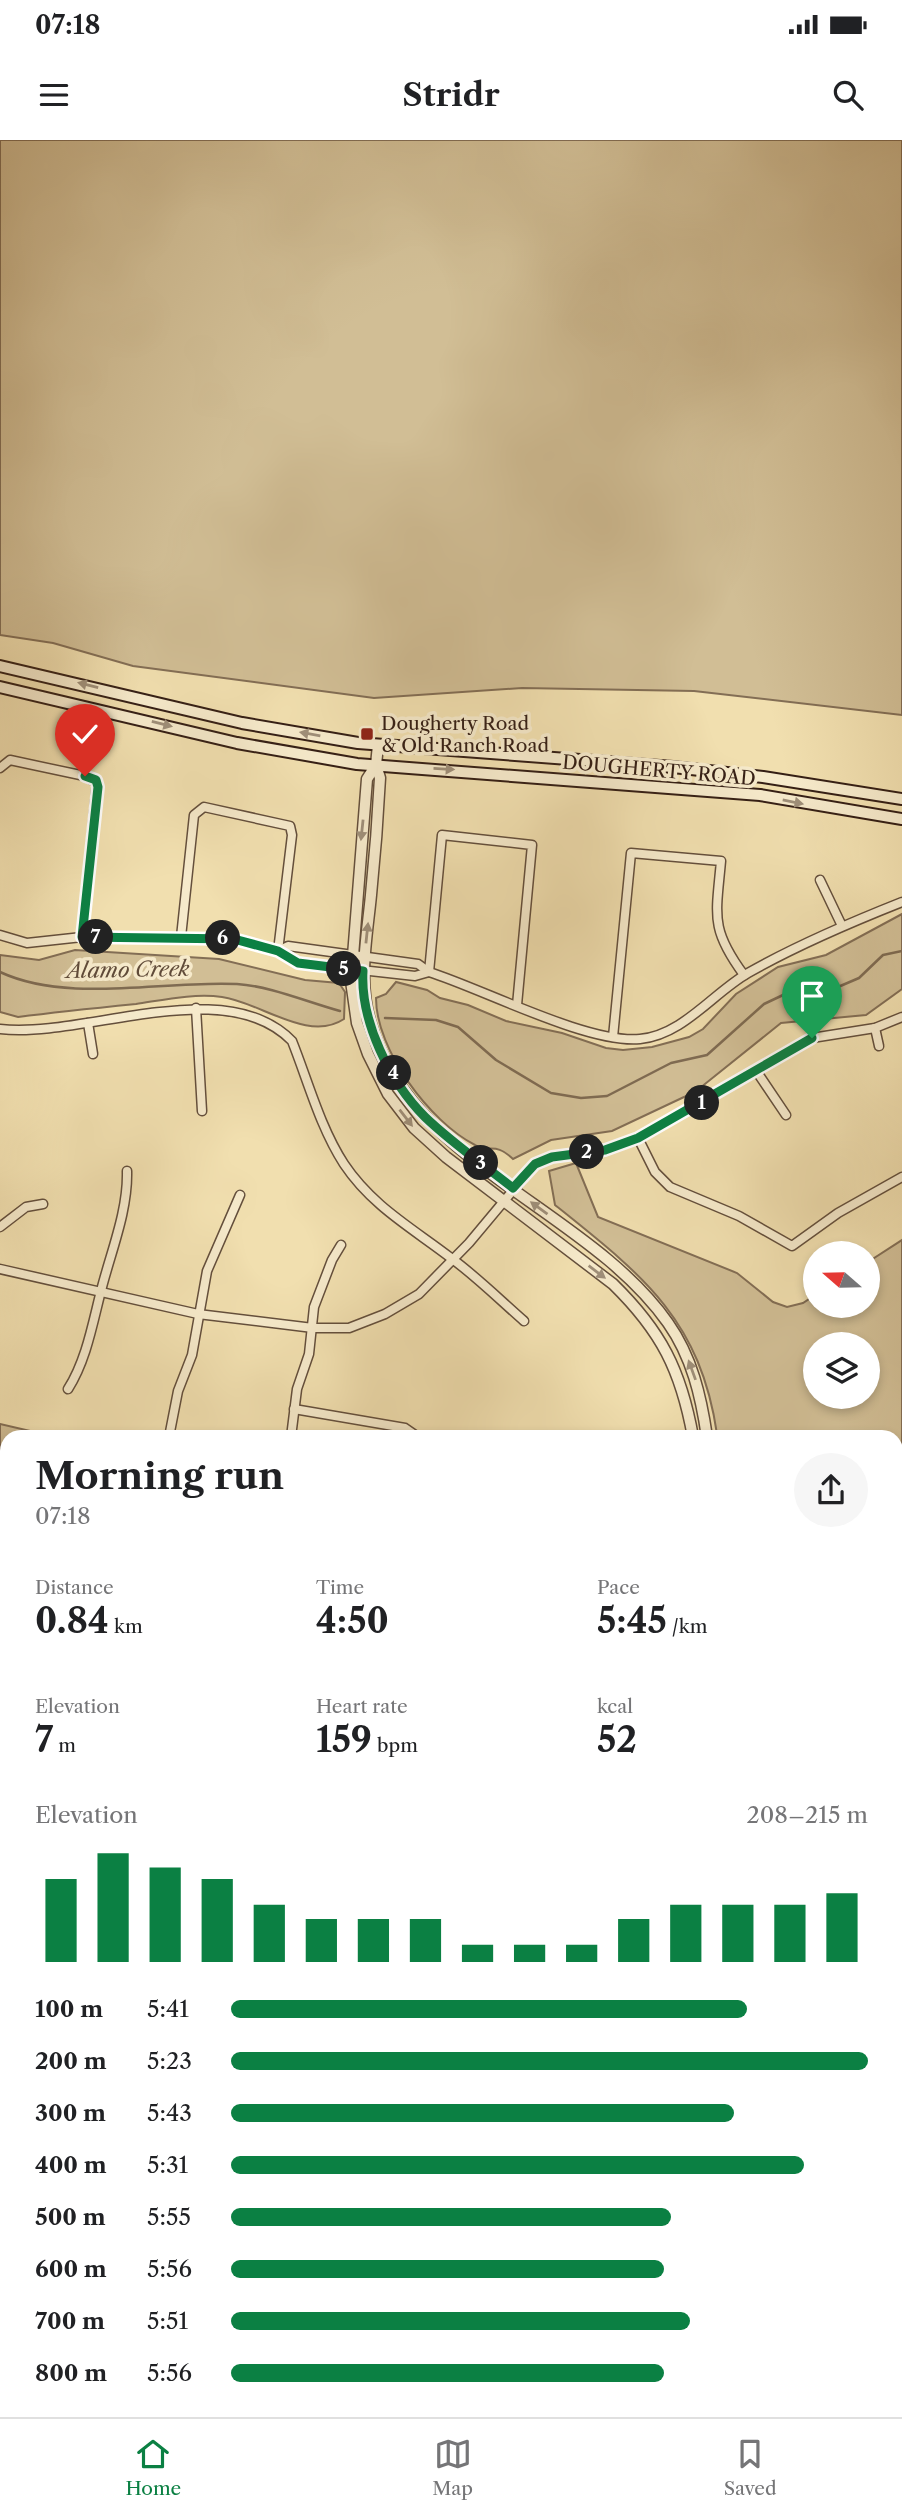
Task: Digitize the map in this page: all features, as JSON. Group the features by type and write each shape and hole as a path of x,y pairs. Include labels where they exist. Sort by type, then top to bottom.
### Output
{"main road":[{"name":"DOUGHERTY ROAD","path":"0,666 242,723 378,745 673,767 763,777 902,799"},
{"name":"DOUGHERTY ROAD","path":"0,687 237,743 376,765 760,796 902,819"}],"street":[{"path":"378,745 376,765 380,778 363,971 370,1022 400,1086 424,1115 513,1188 621,1270 647,1295 669,1324 687,1356 701,1394 706,1430"},
{"path":"0,768 10,760 96,780 98,787 82,937"},
{"path":"376,765 367,779 351,970 358,1023 368,1054 388,1094 422,1135 613,1284 656,1332 672,1361 686,1396 692,1430"},
{"path":"181,937 194,815 204,807 282,821 290,826 292,835 278,951"},
{"path":"429,972 442,835 532,845 517,1005"},
{"path":"614,1037 631,853 721,861 719,933 724,948 744,975"},
{"path":"820,880 842,926"},
{"path":"278,951 288,946 418,964 429,972 577,1028 641,1040 670,1029 744,975 842,926 902,902"},
{"path":"0,935 27,943 82,937 234,939 278,951 298,963 415,976 429,972"},
{"path":"196,1008 202,1111"},
{"path":"0,1029 13,1031 88,1023 196,1008 232,1012 282,1030 292,1041 327,1131 343,1163 369,1196 399,1223 453,1259 524,1321"},
{"path":"0,1269 198,1314 313,1328 349,1328 384,1314 419,1294 535,1164 552,1157 605,1150 638,1138 812,1038 875,1028 902,1017"},
{"path":"88,1023 93,1054"},
{"path":"875,1028 879,1046"},
{"path":"757,1072 786,1115"},
{"path":"638,1138 655,1172 670,1187 739,1216 792,1246 838,1213 902,1177"},
{"path":"68,1389 79,1372 128,1192 127,1171"},
{"path":"170,1430 178,1391 192,1355 207,1271 240,1195"},
{"path":"0,1227 26,1207 43,1204"},
{"path":"292,1430 313,1328 314,1307 332,1260 341,1245"},
{"path":"294,1409 408,1430"}],"shaded area":[{"path":"0,140 902,140 902,715 694,691 522,688 374,698 133,666 53,643 0,635"},
{"path":"902,914 902,989 866,1015 781,1023 700,1088 684,1097 612,1131 551,1140 513,1159 501,1150 475,1145 441,1120 424,1102 395,1061 378,1018 376,998 386,994 396,982 427,990 440,998 468,1005 506,1021 562,1033 606,1048 623,1050 652,1047 689,1037 703,1029 736,994 778,967 826,955"},
{"path":"75,950 219,959 305,980 339,983 345,992 344,1019 330,1025 300,1024 237,1000 211,996 18,1017 0,1012 0,955 39,960"},
{"path":"576,1163 598,1217 737,1273 773,1302 787,1307 803,1303 803,1318 880,1318 880,1254 902,1240 902,1430 716,1430 709,1394 697,1359 681,1329 640,1277 555,1205 549,1171"},
{"path":"0,1424 26,1430 0,1430"}],"waterway":[{"name":"Alamo Creek","path":"385,1018 436,1020 458,1027 496,1060 551,1093 581,1098 607,1096 671,1063 707,1055 764,1004 800,987 838,987 859,978 883,955 902,951"},
{"name":"Alamo Creek","path":"0,972 27,982 86,989 250,985 340,1011"}],"place":[{"name":"Dougherty Road & Old Ranch Road","path":"367,734"}],"route":[{"path":"85,776 96,780 98,787 82,937 234,939 278,951 298,963 363,971 370,1022 400,1086 424,1115 455,1144 513,1188 535,1164 552,1157 605,1150 638,1138 812,1038"}]}
